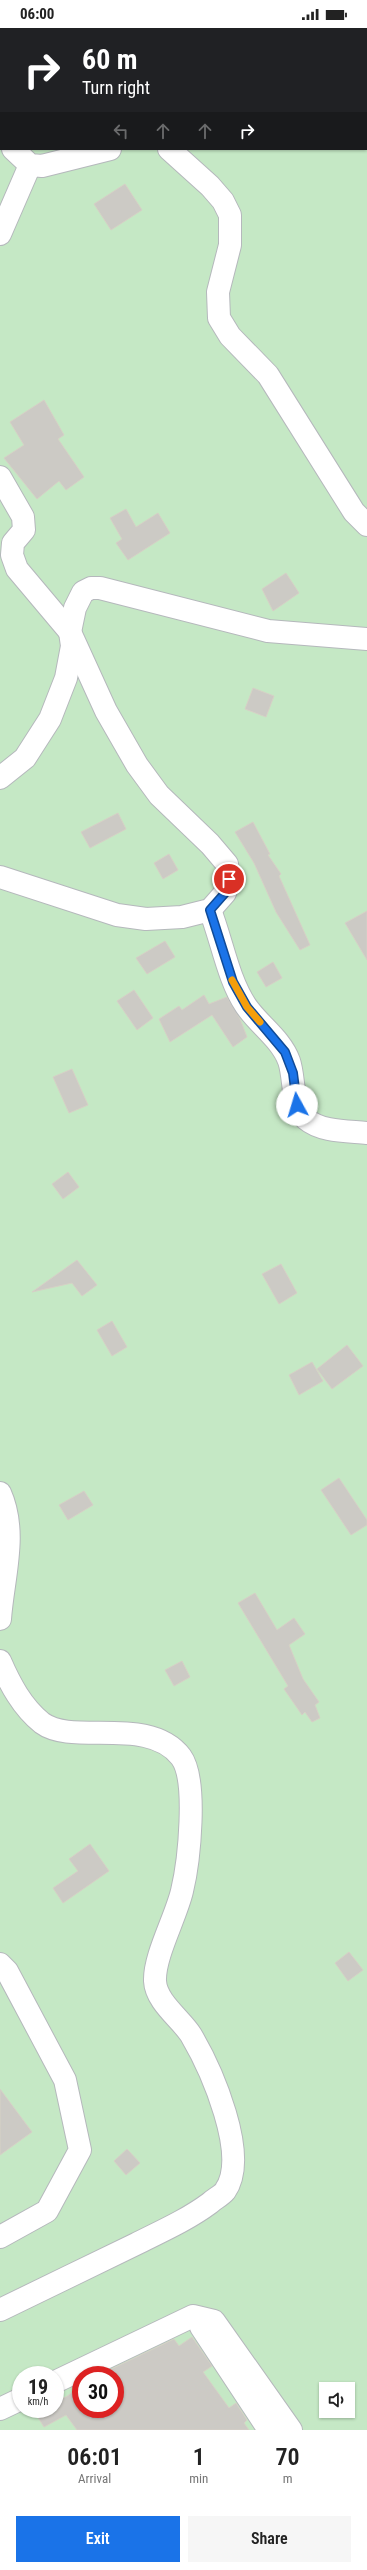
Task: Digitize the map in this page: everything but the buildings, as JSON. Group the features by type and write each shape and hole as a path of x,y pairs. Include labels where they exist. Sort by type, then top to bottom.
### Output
{"street":[{"path":"14,150 30,165 42,166 106,150"},
{"path":"170,150 210,186 223,201 230,215 230,245 218,292 219,318 230,336 268,375 354,512 367,525"},
{"path":"0,234 30,165"},
{"path":"0,477 23,517 24,530 13,543 12,555 17,569 70,632 106,711 137,766 159,795 210,844 227,864 229,879 225,893 210,910 182,917 146,919 117,915 0,877"},
{"path":"0,778 25,758 50,719 66,678 72,646 70,632 75,608 83,592 91,588 100,588 268,631 367,639"},
{"path":"210,910 233,982 247,1007 285,1052 293,1073 297,1105 305,1118 318,1126 367,1133"},
{"path":"0,1493 6,1507 10,1535 0,1619"},
{"path":"0,1661 11,1686 24,1705 44,1724 63,1730 124,1733 150,1738 165,1744 180,1756 188,1770 190,1811 182,1890 157,1966 155,1983 160,1996 191,2035 209,2072 231,2135 233,2170 224,2191 189,2218 0,2310"},
{"path":"0,1964 7,1971 65,2080 80,2150 47,2212 0,2237"},
{"path":"193,2316 269,2430"},
{"path":"64,2378 193,2316 214,2321 291,2430"},
{"path":"0,2409 12,2403"}],"green space":[{"path":"0,150 367,150 367,2430 0,2430"}],"slow traffic":[{"path":"232,980 247,1007 260,1022"}],"route":[{"path":"229,879 225,893 210,910 224,946 233,982 247,1007 285,1052 293,1073 297,1105"}]}
